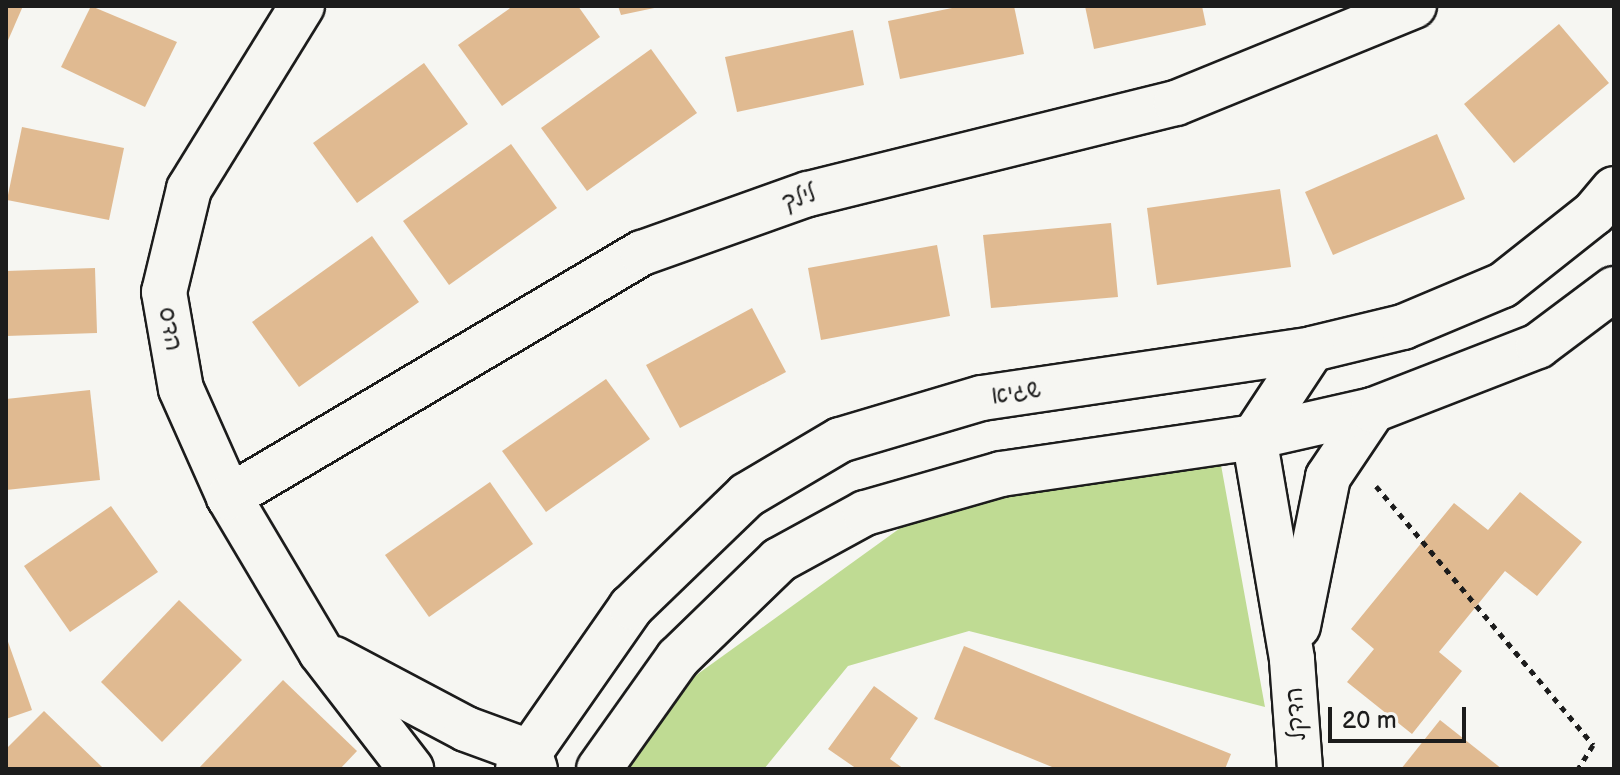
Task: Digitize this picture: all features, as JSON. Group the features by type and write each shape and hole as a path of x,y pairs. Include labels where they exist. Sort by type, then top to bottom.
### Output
{"street":[{"name":"הדס","path":"302,6 189,189 164,292 181,389 229,497 321,652 411,769"},
{"name":"לילך","path":"229,497 642,253 808,194 1176,103 1318,51 1414,6"},
{"name":"שגיא","path":"527,763 631,607 747,495 840,440 982,398 1312,349 1403,327 1503,285 1594,213 1614,189"},
{"path":"599,769 678,658 779,560 865,513 1001,474 1254,437 1373,410 1538,346 1614,289"},
{"path":"1292,659 1254,437 1312,349"},
{"path":"1292,659 1328,477 1373,410"},
{"path":"321,652 527,763"},
{"name":"הדקל","path":"1292,659 1300,769"}],"path":[{"path":"1372,482 1593,745 1578,769"}],"green space":[{"path":"1221,465 1265,707 969,631 848,666 764,769 624,769 670,694 946,495"}],"building":[{"path":"6,6 23,6 6,45"},
{"path":"91,6 177,42 145,107 61,67"},
{"path":"513,6 578,6 600,37 502,106 458,45"},
{"path":"618,6 659,6 659,7 621,15"},
{"path":"962,6 1014,6 1024,54 900,79 888,21"},
{"path":"1085,6 1202,6 1206,25 1094,49"},
{"path":"1559,24 1609,83 1514,163 1464,104"},
{"path":"853,30 864,85 737,112 725,57"},
{"path":"651,49 697,113 587,191 541,128"},
{"path":"424,63 468,124 357,203 313,143"},
{"path":"22,127 124,148 109,220 7,200"},
{"path":"1437,134 1465,199 1333,255 1305,192"},
{"path":"511,144 557,208 449,285 403,221"},
{"path":"1280,189 1291,267 1157,285 1147,208"},
{"path":"1111,223 1118,297 991,308 983,235"},
{"path":"372,236 419,302 299,387 252,322"},
{"path":"937,245 950,316 821,340 808,268"},
{"path":"95,268 97,333 6,336 6,271"},
{"path":"752,308 786,372 680,428 646,365"},
{"path":"606,379 650,439 546,512 502,451"},
{"path":"90,390 100,480 6,490 6,399"},
{"path":"490,482 533,544 429,617 385,555"},
{"path":"1520,492 1582,542 1537,596 1505,571 1439,652 1462,671 1412,734 1347,682 1374,649 1351,629 1454,503 1488,530"},
{"path":"111,506 158,572 70,632 24,566"},
{"path":"179,600 242,660 162,742 101,682"},
{"path":"6,636 32,710 6,719"},
{"path":"964,646 1231,754 1225,769 1057,769 934,719"},
{"path":"283,680 357,751 340,769 198,769"},
{"path":"874,686 918,718 890,759 904,769 857,769 828,749"},
{"path":"44,711 101,769 6,769 6,749"},
{"path":"1440,720 1502,769 1401,769"}]}
